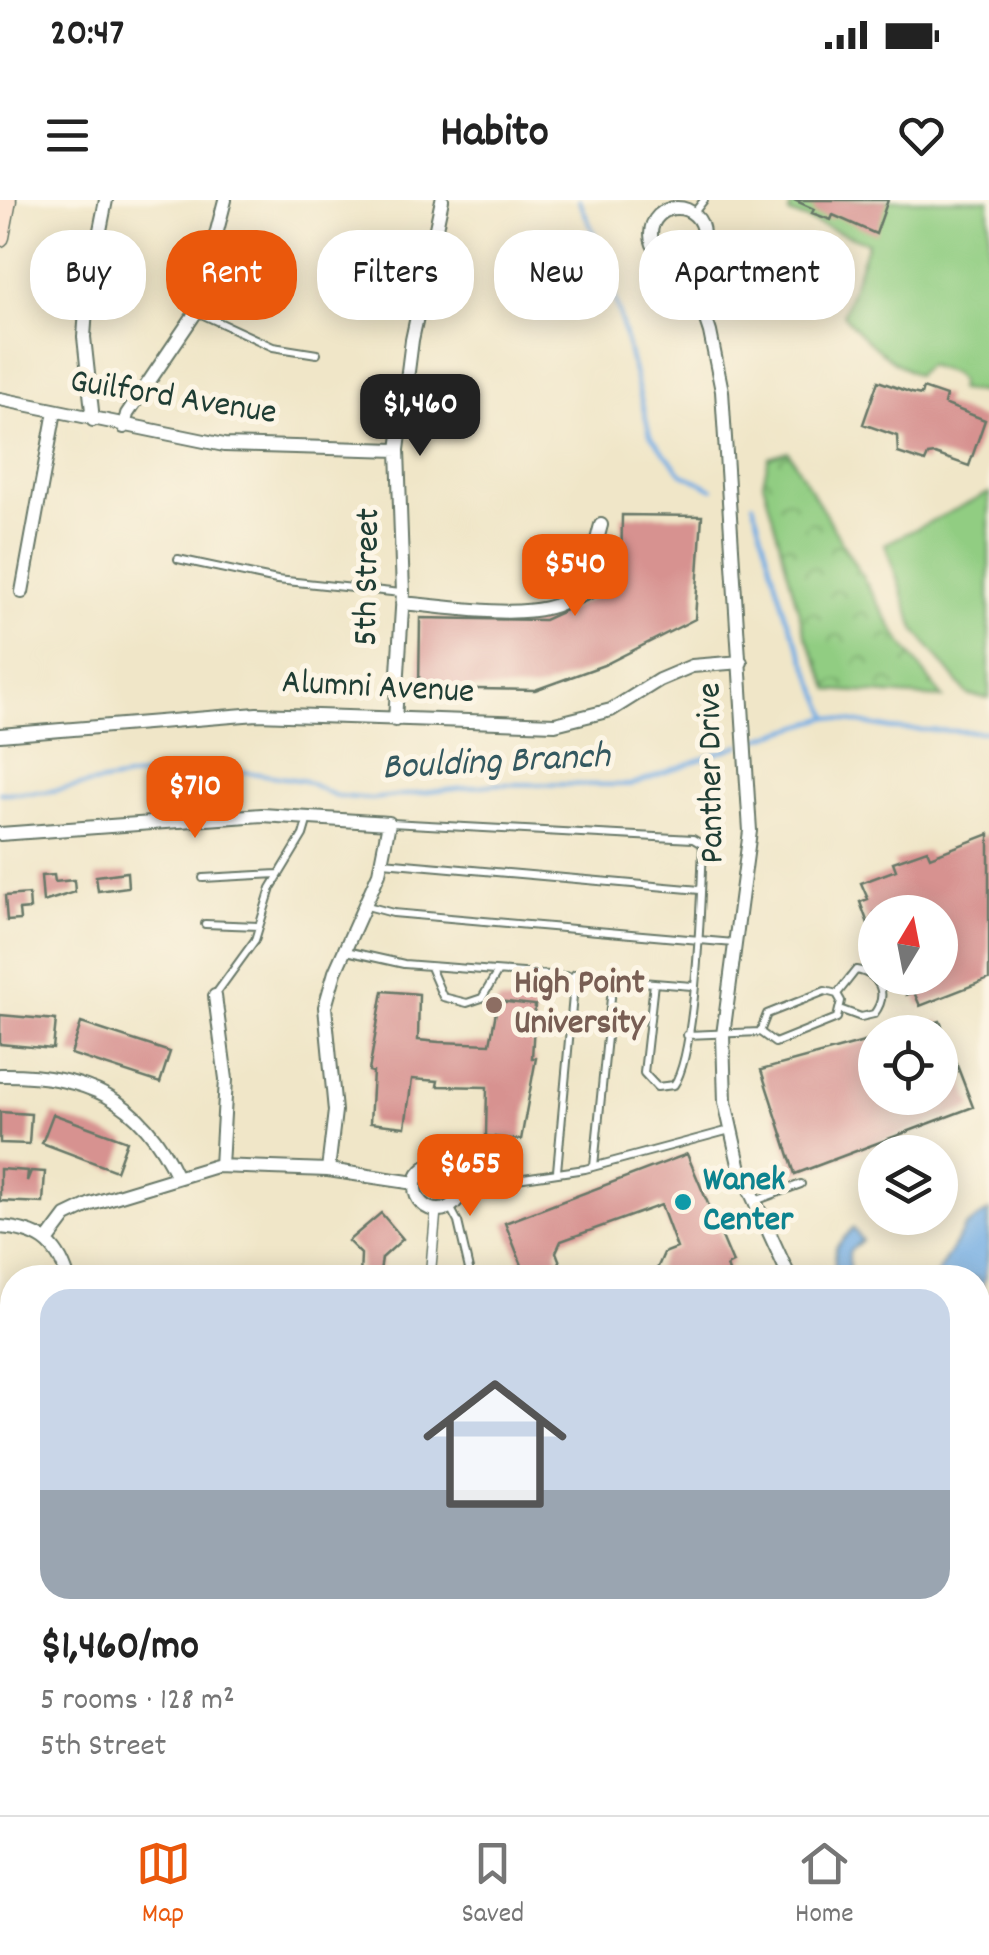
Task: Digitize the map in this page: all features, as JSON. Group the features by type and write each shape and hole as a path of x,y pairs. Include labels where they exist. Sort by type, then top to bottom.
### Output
{"main road":[{"path":"0,237 8,200"}],"street":[{"path":"93,420 84,337 86,296 106,200"},
{"path":"217,230 225,200"},
{"name":"5th Street","path":"395,720 402,598 398,450 412,340 442,200"},
{"path":"651,200 656,217 651,230"},
{"path":"656,217 683,208 700,223 701,230"},
{"path":"124,427 127,414 191,320"},
{"name":"Panther Drive","path":"706,320 722,391 750,850 723,1035 731,1130 753,1202 784,1265"},
{"name":"Guilford Avenue","path":"0,399 124,427 262,449 398,450"},
{"path":"22,592 55,411"},
{"path":"402,598 527,611 551,607 571,597 587,575 601,526"},
{"name":"Alumni Avenue","path":"0,735 257,714 512,725 588,720 670,674 692,666 740,662"},
{"path":"0,834 262,815 389,823 367,906 344,951 325,1007 335,1110 328,1170"},
{"path":"214,996 226,1080 220,1166"},
{"path":"0,1075 53,1079 106,1094 133,1111 156,1134 178,1177"},
{"path":"443,1163 457,1172 462,1187 450,1207 436,1210 417,1198 415,1183 422,1170 443,1163"},
{"path":"48,1240 66,1216 220,1166 328,1170 415,1183"},
{"path":"431,1265 436,1210"},
{"path":"0,1227 26,1229 48,1240 60,1253 64,1265"}],"lane":[{"path":"683,208 704,200"},
{"path":"214,320 273,347 317,354"},
{"path":"178,559 276,580 402,598"},
{"path":"214,996 255,940 278,874 303,835 308,817"},
{"path":"389,823 693,839 704,845 684,1066 674,1084 657,1086 649,1080 643,1065 654,983"},
{"path":"381,862 700,890"},
{"path":"203,878 278,874"},
{"path":"367,906 392,912 735,943"},
{"path":"205,924 259,926"},
{"path":"344,951 497,973 574,974 692,986"},
{"path":"430,966 443,997 467,1003 482,998 497,973"},
{"path":"837,994 856,970 870,974 882,989 882,1000 874,1014 862,1017 842,1010"},
{"path":"557,1171 574,974"},
{"path":"594,1167 612,978"},
{"path":"760,1032 767,1014 825,991 837,994"},
{"path":"837,994 842,1010"},
{"path":"688,1035 760,1032 775,1042 826,1024 842,1010"},
{"path":"462,1187 594,1167 661,1145 731,1130"},
{"path":"753,1202 801,1184"},
{"path":"450,1207 468,1265"}],"green space":[{"path":"793,200 989,200 989,393 959,390 960,382 952,373 927,365 916,375 885,356 859,333 848,320 855,320 855,280 868,243 855,238 855,230 834,230 789,213"},
{"path":"788,451 899,639 943,698 830,690 805,634 763,482 769,457"},
{"path":"989,493 989,698 968,695 915,630 885,544"}],"water":[{"path":"989,1211 986,1265 942,1265 965,1227"},
{"path":"853,1228 862,1240 849,1252 849,1265 835,1265 836,1247"}],"building":[{"path":"794,200 888,200 876,234 833,215 831,220 812,213 814,209"},
{"path":"878,381 921,395 923,388 946,396 944,404 985,420 969,466 935,454 928,455 925,462 898,453 897,436 863,424"},
{"path":"622,515 702,516 695,619 604,665 535,690 419,688 420,618 544,620 621,585"},
{"path":"989,834 989,979 958,991 958,895 866,895 861,883 896,870 893,862 927,850 930,857"},
{"path":"127,872 128,887 98,891 96,876"},
{"path":"54,875 55,882 74,880 75,892 43,902 41,876"},
{"path":"29,894 30,909 19,910 20,920 7,921 5,896"},
{"path":"383,991 419,994 418,1040 439,1042 490,1044 498,1001 535,1005 532,1058 536,1058 521,1140 486,1136 487,1087 437,1086 438,1081 412,1079 405,1127 370,1123 373,1072 369,1071"},
{"path":"915,995 948,995 920,1006"},
{"path":"0,1015 56,1020 53,1049 0,1044"},
{"path":"81,1023 170,1052 160,1083 71,1054"},
{"path":"858,1044 858,1115 952,1115 899,1135 858,1135 858,1150 795,1174 761,1070"},
{"path":"958,1068 973,1107 958,1113"},
{"path":"0,1112 31,1114 29,1144 0,1143"},
{"path":"53,1114 127,1141 116,1171 42,1143"},
{"path":"687,1154 733,1263 659,1265 664,1253 677,1248 661,1205 561,1241 556,1252 561,1265 522,1265 505,1223"},
{"path":"0,1169 28,1171 27,1181 31,1171 45,1172 43,1203 0,1201"},
{"path":"381,1213 403,1239 382,1258 381,1265 361,1265 361,1254 348,1241"}],"waterway":[{"path":"579,200 605,258 650,435 681,473 713,489"},
{"path":"753,503 785,613 829,717"},
{"name":"Boulding Branch","path":"749,742 829,717 891,729 989,732"},
{"name":"Boulding Branch","path":"0,793 45,792 185,768 219,768 305,781 336,796 371,799 497,784 630,785 740,745"}],"place":[{"name":"High Point University","path":"494,1005"},
{"name":"Wanek Center","path":"683,1202"}]}
